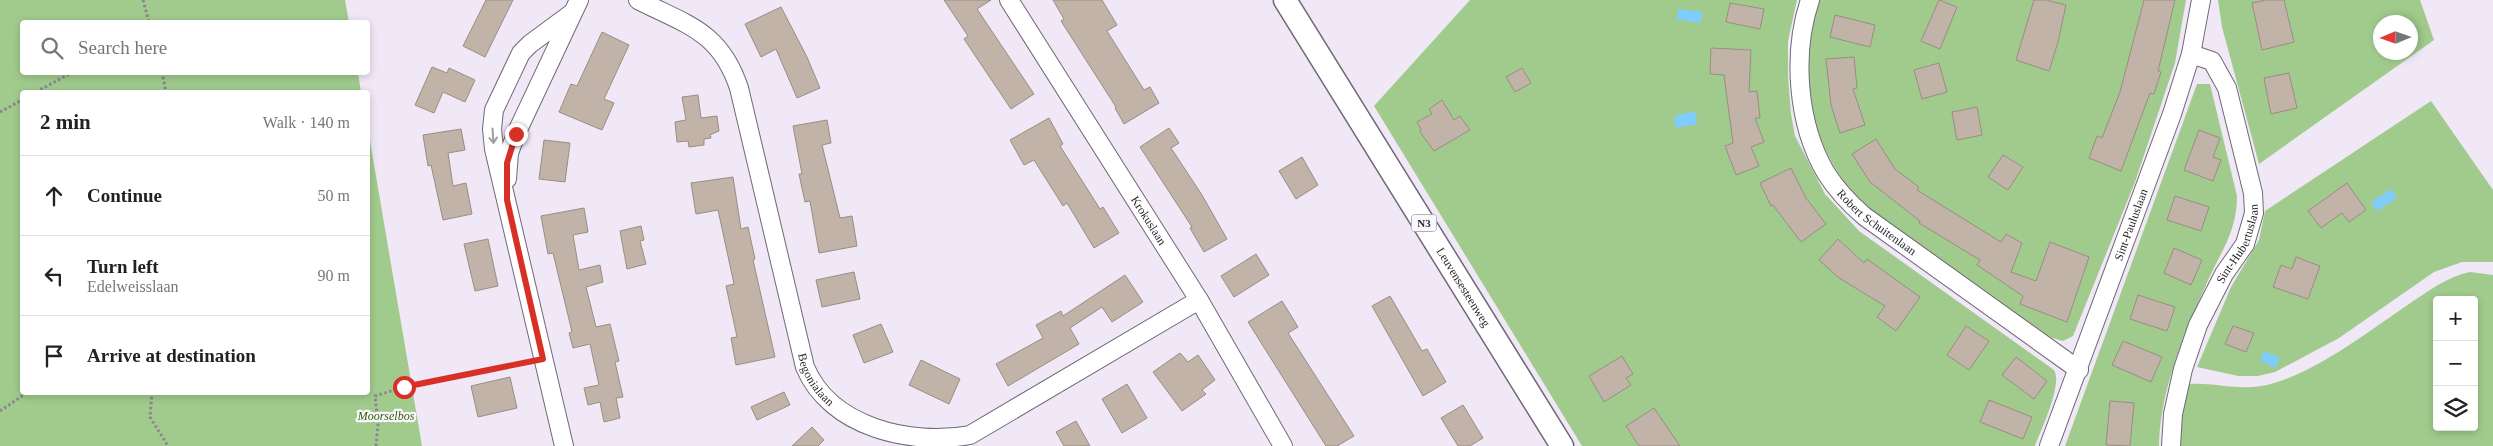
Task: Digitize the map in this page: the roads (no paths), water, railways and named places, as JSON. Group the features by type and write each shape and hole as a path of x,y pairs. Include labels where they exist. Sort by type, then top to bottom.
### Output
{"main road":[{"name":"Leuvensesteenweg","path":"1285,0 1562,446"}],"street":[{"name":"Begonialaan","path":"638,0 702,32 720,48 730,63 739,88 805,367 820,393 847,416 864,426 899,438 914,440 940,441 970,435 1199,300"},
{"name":"Krokuslaan","path":"1008,0 1199,300 1284,446"},
{"name":"Robert Schuitenlaan","path":"1810,0 1802,34 1800,72 1804,109 1815,151 1835,186 1864,216 2079,370"},
{"name":"Sint-Pauluslaan","path":"2049,446 2079,370 2172,114 2191,54 2201,0"},
{"path":"564,446 493,140 493,121 498,100 518,58 530,44 576,7"},
{"path":"507,200 509,153 525,112 576,7"},
{"name":"Sint-Hubertuslaan","path":"2171,446 2173,414 2183,369 2198,324 2224,274 2245,244 2254,213 2253,193 2227,88 2212,61 2191,54"},
{"path":"518,58 527,56 536,59 542,66 543,76"},
{"path":"498,100 500,109 507,115 517,116 525,112"}],"water":[{"path":"1678,9 1702,12 1701,23 1677,19"},
{"path":"1695,111 1697,124 1676,128 1674,116"},
{"path":"2391,189 2397,198 2377,211 2371,202"},
{"path":"2264,351 2280,358 2275,368 2260,361"}],"park label":[{"name":"Moorselbos","path":"386,416"}]}
